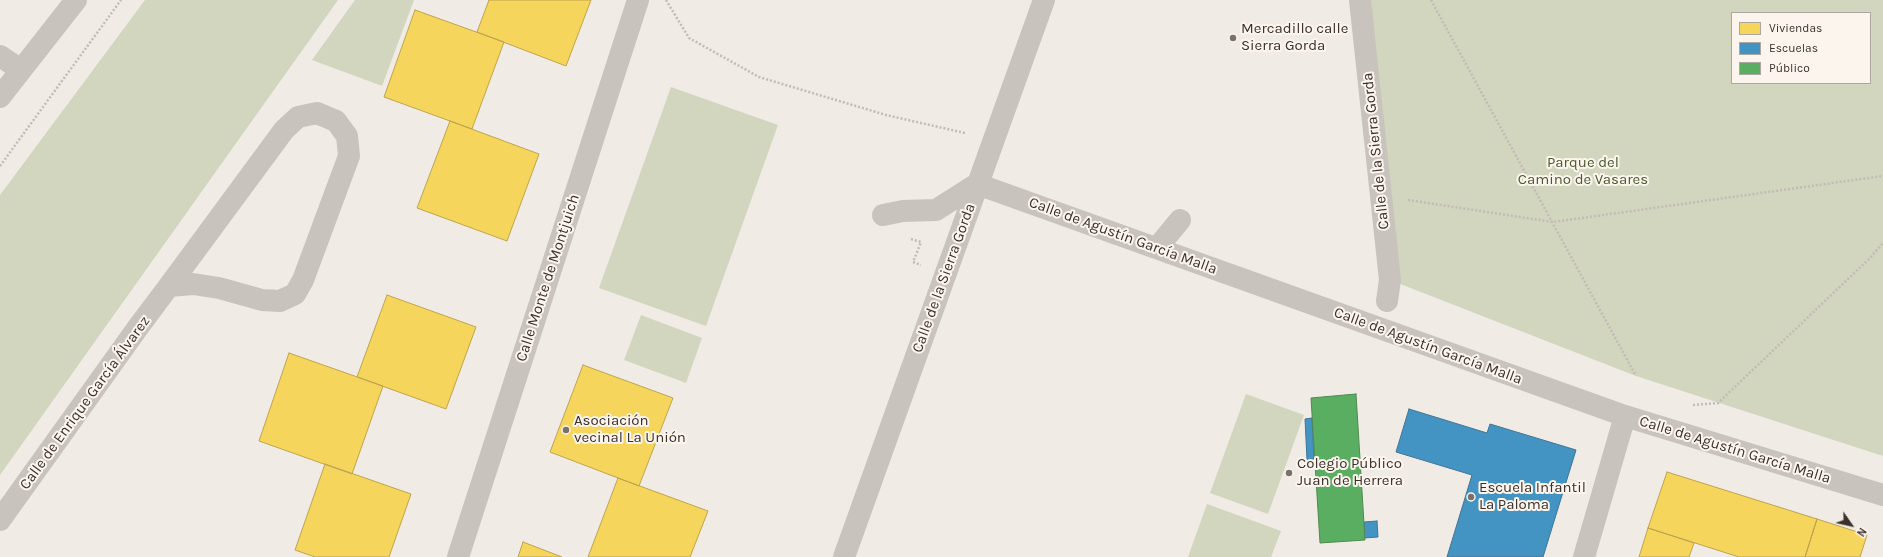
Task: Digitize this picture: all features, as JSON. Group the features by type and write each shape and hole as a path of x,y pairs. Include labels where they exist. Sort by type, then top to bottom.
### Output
{"street":[{"path":"0,97 76,0"},
{"name":"Calle Monte de Montjuich","path":"458,557 638,0"},
{"name":"Calle de la Sierra Gorda","path":"844,557 1044,0"},
{"name":"Calle de la Sierra Gorda","path":"1360,0 1390,280 1386,301"},
{"path":"0,56 21,70"},
{"name":"Calle de Enrique García Álvarez","path":"0,520 169,286 284,130 298,117 317,113 336,121 347,136 349,156 304,280 295,294 280,301 262,300 219,288 193,284 169,286"},
{"path":"882,215 903,211 936,210 977,184"},
{"name":"Calle de Agustín García Malla","path":"977,184 1625,416 1883,495"},
{"path":"1157,248 1180,220"},
{"path":"1584,557 1625,416"}],"path":[{"path":"0,166 121,0"},
{"path":"666,0 689,38 759,77 886,115 965,133"},
{"path":"1431,0 1636,376"},
{"path":"1381,196 1553,222 1883,176"},
{"path":"909,239 921,242 913,262"},
{"path":"1692,405 1718,403 1870,258 1883,243"}],"green space":[{"path":"145,0 338,0 0,475 0,195"},
{"path":"355,0 414,0 382,86 312,60"},
{"name":"Parque del Camino de Vasares","path":"1360,0 1883,0 1883,456 1636,376 1390,280"},
{"path":"671,87 778,125 706,326 599,288"},
{"path":"641,315 702,338 686,383 624,360"},
{"path":"1246,394 1304,415 1268,514 1210,493"},
{"path":"1207,504 1281,531 1271,557 1188,557"}],"building: Viviendas":[{"path":"489,0 591,0 566,66 477,32"},
{"path":"415,10 504,42 472,129 384,97"},
{"path":"450,121 539,154 507,241 417,208"},
{"path":"387,295 476,327 446,409 357,377"},
{"path":"289,353 383,386 352,474 259,441"},
{"path":"583,365 673,398 639,486 550,452"},
{"path":"325,464 411,494 389,557 315,557 295,550"},
{"path":"1667,472 1817,519 1805,557 1739,557 1648,528"},
{"path":"618,478 708,511 690,557 588,557"},
{"path":"1817,519 1867,535 1860,557 1805,557"},
{"path":"1648,528 1694,543 1689,557 1639,557"},
{"path":"523,542 562,557 518,557"}],"building: Escuelas":[{"path":"1409,409 1487,433 1490,424 1576,450 1543,557 1447,557 1472,475 1396,452"},
{"path":"1312,418 1314,459 1307,460 1305,419"},
{"path":"1377,521 1378,537 1364,538 1364,522"}],"building: Público":[{"path":"1356,394 1365,540 1320,543 1311,398"}],"place":[{"name":"Mercadillo calle Sierra Gorda","path":"1233,38"},
{"name":"Asociación vecinal La Unión","path":"566,430"},
{"name":"Colegio Público Juan de Herrera","path":"1289,473"},
{"name":"Escuela Infantil La Paloma","path":"1471,497"}]}
